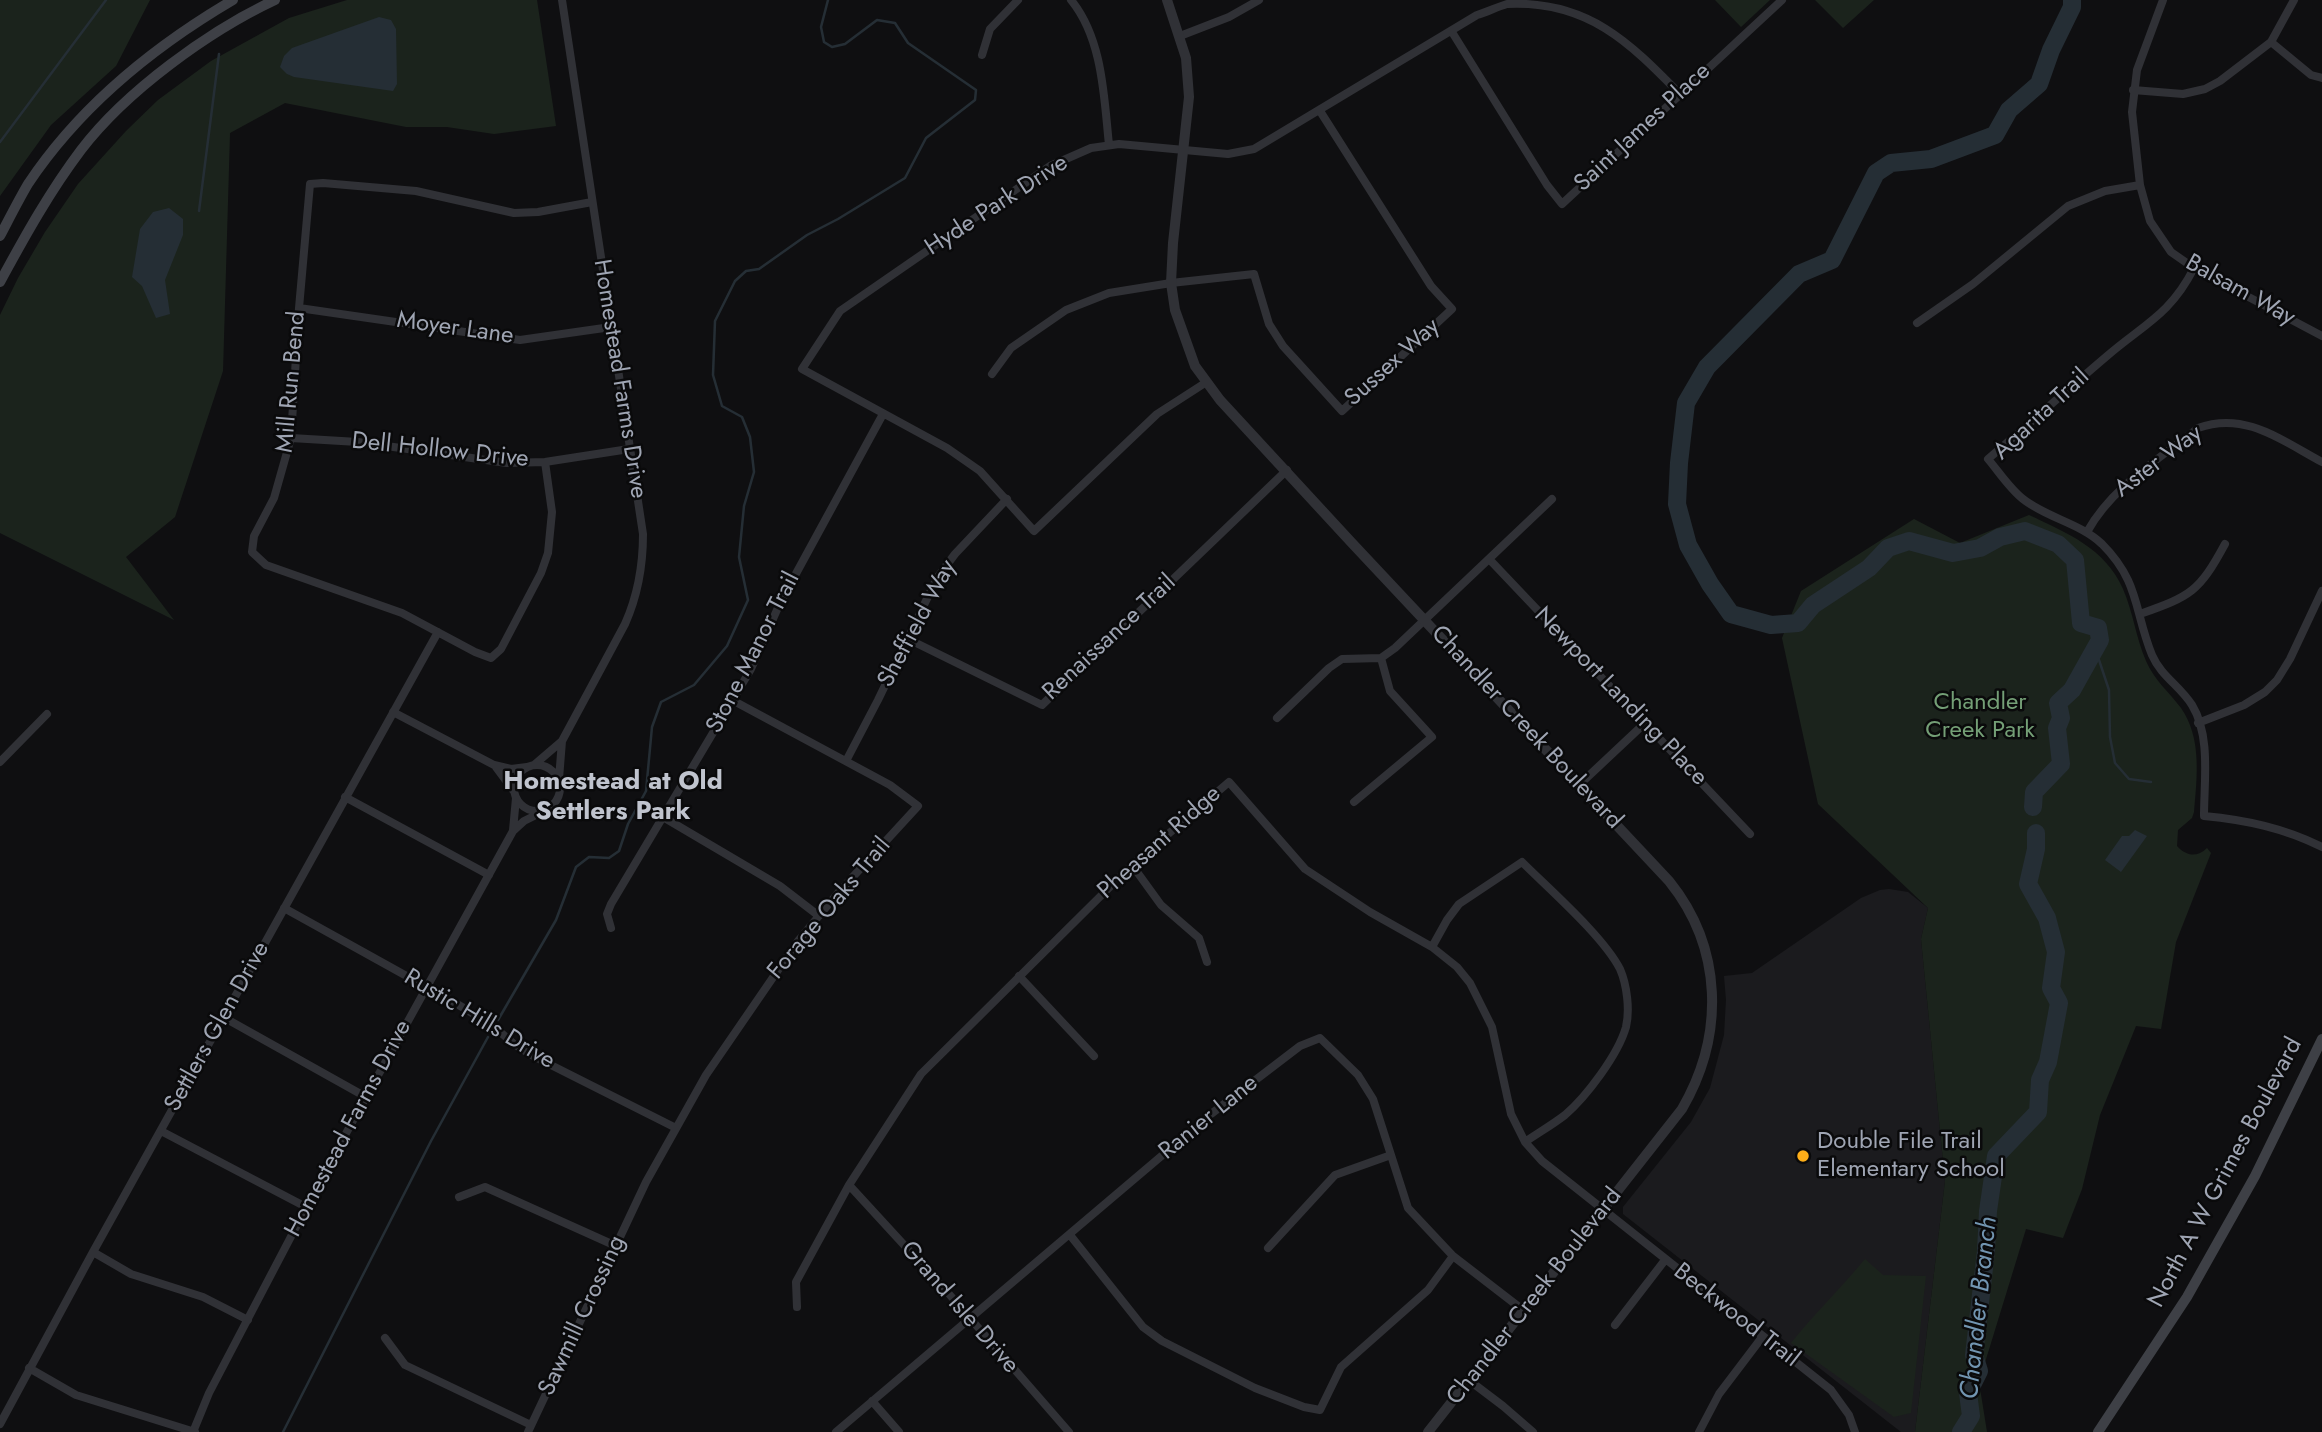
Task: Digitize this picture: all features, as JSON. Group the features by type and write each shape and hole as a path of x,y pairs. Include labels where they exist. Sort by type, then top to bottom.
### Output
{"main road":[{"path":"0,236 27,186 93,104 148,56 198,20 233,0"},
{"path":"0,282 52,190 112,114 176,61 249,12 275,0"},
{"name":"North A W Grimes Boulevard","path":"2098,1432 2187,1297 2255,1176 2322,1039"}],"street":[{"name":"Homestead Farms Drive","path":"513,831 516,778 562,741 625,624 637,591 642,562 643,534 562,0"},
{"path":"982,55 990,29 1018,0"},
{"path":"1071,0 1079,10 1094,46 1104,94 1109,145"},
{"name":"Chandler Creek Boulevard","path":"1167,0 1180,36 1189,78 1185,150 1172,243 1172,297 1195,366 1206,383 1425,621 1669,881 1690,910 1705,953 1713,1000 1708,1048 1690,1096 1671,1125 1428,1432"},
{"path":"1180,36 1229,18 1259,0"},
{"name":"Saint James Place","path":"1452,32 1547,186 1562,204 1782,0"},
{"name":"Balsam Way","path":"2163,0 2137,70 2133,90 2132,112 2145,209 2171,252 2194,268 2322,336"},
{"path":"2133,90 2183,94 2205,89 2220,81 2271,41 2294,0"},
{"name":"Hyde Park Drive","path":"1206,383 1157,414 1034,531 979,471 958,456 802,369 841,311 1050,166 1091,148 1119,144 1153,145 1228,154 1254,149 1477,15 1506,4 1551,2 1578,9 1602,20 1621,34 1680,94"},
{"path":"2271,41 2311,75 2322,78"},
{"name":"Sussex Way","path":"1171,283 1254,274 1269,324 1283,346 1342,411 1452,309 1431,286 1320,111"},
{"name":"Mill Run Bend","path":"545,462 552,512 548,553 541,573 501,649 491,658 402,613 267,565 252,552 254,536 274,498 291,438 310,184 416,191 513,213 538,212 592,202"},
{"path":"1917,323 1973,284 2068,206 2105,191 2140,185"},
{"name":"Agarita Trail","path":"2194,268 2181,292 2165,311 2110,353 1988,459 2023,499 2087,532 2100,542 2122,567 2136,597 2157,666 2192,705 2198,723 2204,752 2204,816 2250,821 2282,829 2321,845"},
{"path":"992,374 1012,348 1066,310 1109,293 1171,283"},
{"name":"Moyer Lane","path":"299,308 520,340 611,327"},
{"name":"Stone Manor Trail","path":"611,928 607,914 611,904 751,669 776,611 883,414"},
{"name":"Aster Way","path":"2087,532 2103,506 2117,492 2198,428 2211,424 2224,421 2251,425 2322,461"},
{"name":"Dell Hollow Drive","path":"291,438 358,442 494,462 545,462 629,449"},
{"name":"Renaissance Trail","path":"908,639 1042,705 1287,470"},
{"name":"Sheffield Way","path":"846,761 937,578 947,563 1007,499"},
{"path":"1277,718 1328,667 1342,659 1381,658 1395,648 1552,499"},
{"path":"2140,614 2192,592 2209,574 2225,544"},
{"name":"Newport Landing Place","path":"1490,560 1750,834"},
{"path":"2198,723 2244,705 2265,692 2277,680 2290,659 2322,591"},
{"name":"Settlers Glen Drive","path":"0,1424 438,632"},
{"path":"1354,802 1432,737 1390,691 1381,658"},
{"name":"Forage Oaks Trail","path":"638,1199 706,1075 757,999 819,916 918,806 890,785 732,700"},
{"path":"393,712 494,765 511,769 530,766 548,768 559,779"},
{"path":"0,762 47,714"},
{"path":"1579,785 1645,723"},
{"name":"Homestead Farms Drive","path":"194,1432 209,1393 306,1207 513,831 524,821 551,807 560,794 562,741"},
{"path":"494,765 510,784 522,805 536,811 544,810"},
{"name":"Pheasant Ridge","path":"797,1307 796,1282 849,1185 921,1074 1132,864 1229,782 1305,869 1370,912 1432,947 1457,967 1470,983 1492,1027 1511,1114 1525,1142 1542,1161 1604,1210"},
{"path":"345,797 489,876"},
{"path":"663,817 780,886 819,916"},
{"path":"1432,947 1459,904 1522,862 1600,942 1620,970 1627,998 1626,1026 1619,1045 1596,1079 1566,1114 1525,1142"},
{"path":"1132,864 1161,905 1199,938 1207,962"},
{"name":"Rustic Hills Drive","path":"284,908 427,986 492,1025 531,1055 676,1128"},
{"path":"1019,976 1094,1056"},
{"path":"223,1017 366,1097"},
{"name":"Ranier Lane","path":"836,1432 1211,1114 1300,1046 1320,1038 1358,1075 1373,1099 1408,1208 1453,1256 1523,1310"},
{"path":"161,1131 306,1207"},
{"path":"1268,1248 1335,1175 1391,1155"},
{"name":"Grand Isle Drive","path":"849,1185 1069,1432"},
{"path":"458,1197 485,1187 616,1245"},
{"name":"Sawmill Crossing","path":"529,1429 638,1199"},
{"name":"Beckwood Trail","path":"1604,1210 1831,1390 1849,1415 1855,1432"},
{"path":"1070,1235 1143,1327 1162,1341 1255,1388 1304,1407 1320,1410 1341,1367 1428,1290 1453,1256"},
{"path":"93,1252 131,1275 203,1297 248,1320"},
{"path":"1615,1325 1665,1260"},
{"path":"1699,1432 1719,1394 1763,1336"},
{"path":"385,1338 405,1366 529,1429"},
{"path":"29,1368 76,1395 194,1432"},
{"path":"1470,1381 1533,1432"},
{"path":"872,1401 899,1432"}],"shaded area":[{"path":"379,17 391,20 396,29 397,84 393,91 294,77 280,67 284,56 292,48"},
{"path":"169,208 183,219 183,235 165,280 170,314 156,318 142,286 132,277 140,229 153,212"},
{"path":"2135,830 2147,836 2121,872 2105,860 2122,836 2129,836"},
{"name":"Double File Trail Elementary School","path":"1889,889 1908,892 1928,908 1921,939 1945,1181 1915,1432 1901,1432 1623,1214 1623,1207 1691,1122 1710,1088 1724,1035 1724,976 1752,973 1861,898"}],"green space":[{"path":"0,0 150,0 116,66 51,125 0,196"},
{"path":"347,0 537,0 556,126 494,134 447,127 406,127 285,103 230,133 223,371 175,517 126,557 174,620 0,533 0,315 45,232 78,184 158,100 211,61 289,18"},
{"path":"1715,0 1770,0 1741,27"},
{"path":"1815,0 1874,0 1843,28"},
{"name":"Chandler Creek Park","path":"2029,515 2084,543 2106,563 2123,589 2149,668 2181,708 2188,720 2195,745 2194,812 2192,818 2178,830 2177,846 2192,855 2207,848 2211,853 2176,942 2161,1029 2136,1026 2100,1115 2082,1189 2063,1238 2026,1229 1979,1382 1987,1432 1915,1432 1945,1181 1921,939 1928,908 1818,804 1782,638 1801,591 1914,519 1960,543"},
{"path":"1865,1259 1883,1275 1926,1276 1911,1413 1894,1417 1791,1343"}],"waterway":[{"path":"0,142 106,0"},
{"path":"498,1020 556,920 576,867 589,857 609,858 619,851 628,824 646,791 652,727 661,702 694,685 727,646 748,600 739,557 744,506 754,472 750,437 742,417 722,406 713,375 715,321 735,281 746,271 759,269 807,235 905,178 926,138 975,100 976,90 908,43 895,23 877,20 845,44 832,47 824,42 821,27 828,0"},
{"name":"Chandler Branch","path":"2033,807 2034,792 2061,764 2057,728 2061,718 2058,703 2072,690 2100,640 2098,628 2081,623 2075,560 2058,544 2025,531 2000,537 1980,548 1953,553 1909,541 1888,548 1869,568 1813,605 1798,623 1771,625 1731,614 1688,545 1677,504 1686,403 1707,367 1799,274 1832,260 1876,173 1891,163 1931,159 1995,135 2009,110 2039,84 2051,50 2072,7 2072,0"},
{"path":"199,211 219,54"},
{"path":"2095,648 2109,690 2110,737 2115,763 2129,779 2151,782"},
{"name":"Chandler Branch","path":"1961,1432 1971,1416 1968,1393 1979,1371 1974,1355 1996,1156 2038,1112 2040,1080 2048,1062 2059,1003 2051,988 2056,952 2047,918 2028,884 2036,849 2036,833"},
{"path":"283,1432 431,1141 488,1037"}],"place":[{"name":"Double File Trail Elementary School","path":"1803,1156"}],"district":[{"name":"Homestead at Old Settlers Park","path":"613,798"}]}
